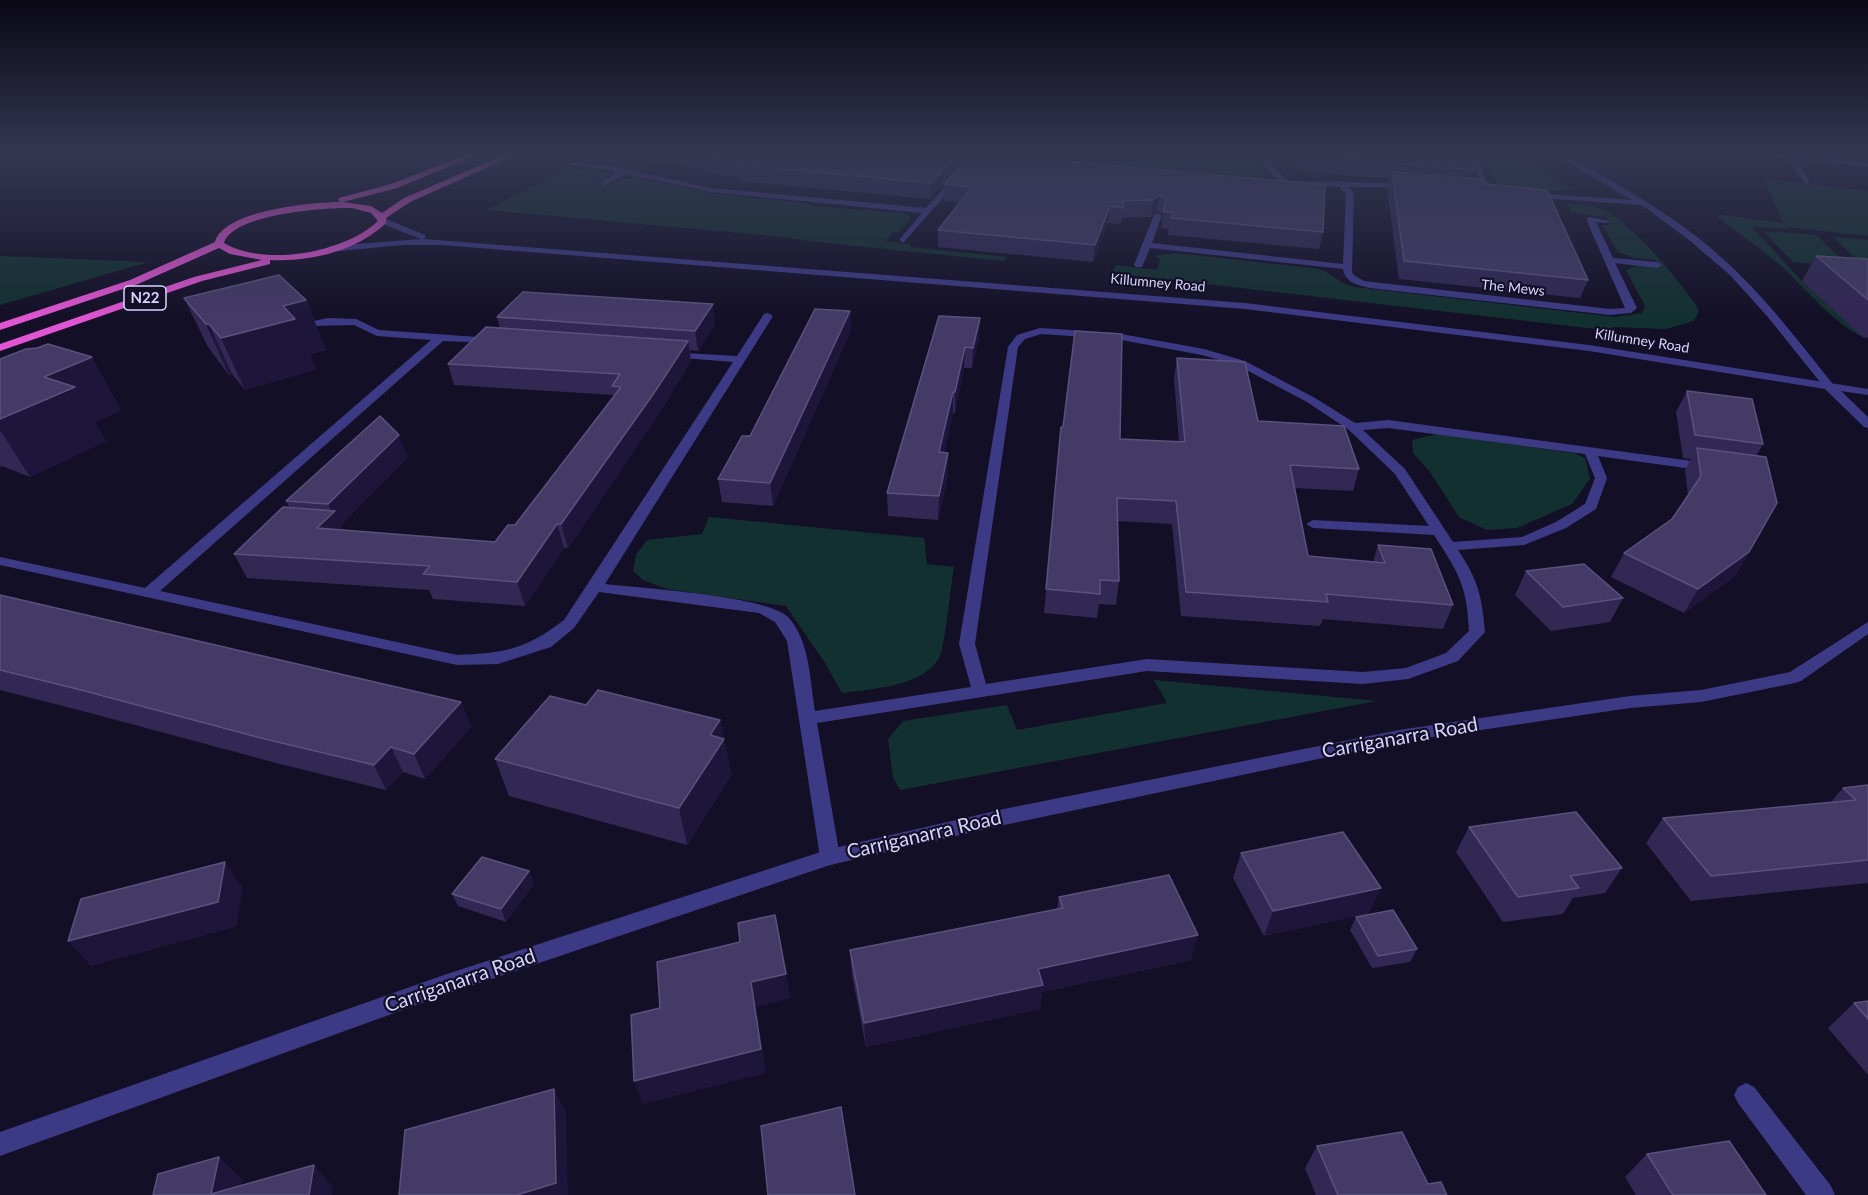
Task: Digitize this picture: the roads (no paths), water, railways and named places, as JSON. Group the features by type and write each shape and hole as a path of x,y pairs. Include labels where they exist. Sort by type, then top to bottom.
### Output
{"highway":[{"name":"N22","path":"0,327 134,282 219,244 221,237 245,222 264,215 299,209"},
{"name":"N22","path":"367,209 376,212 382,219"},
{"name":"N22","path":"0,348 198,279 330,249 368,236 378,228 382,219 397,209"},
{"name":"N22","path":"219,244 226,251 242,256 293,256"}],"street":[{"path":"905,209 928,211"},
{"path":"1146,245 1347,267 1349,209"},
{"path":"1649,209 1692,238 1732,273 1774,318 1828,385 1868,424"},
{"path":"903,240 928,211"},
{"path":"1139,265 1158,215"},
{"name":"Killumney Road","path":"382,219 410,234 442,242"},
{"name":"The Mews","path":"1347,267 1347,274 1351,279 1370,285 1610,312 1628,311 1632,308 1590,219 1606,221"},
{"name":"Killumney Road","path":"330,249 402,242 442,242 1245,306 1590,348 1868,392"},
{"path":"1610,260 1657,265"},
{"path":"0,561 456,660 498,659 545,643 569,624 596,587 768,316"},
{"path":"314,324 328,321 356,322 377,333 501,342"},
{"path":"807,718 1147,665 1363,678 1408,673 1452,657 1476,632 1475,599 1464,570 1450,546 1437,531 1400,472 1353,427 1271,377 1241,363 1204,352 1116,336 1040,331 1021,337 1013,347 967,644 980,691"},
{"path":"147,594 441,337"},
{"path":"656,353 740,359"},
{"path":"1353,427 1388,424 1723,469"},
{"path":"1450,546 1524,541 1561,525 1591,506 1601,478 1589,450"},
{"path":"1313,524 1437,531"},
{"path":"596,587 773,612 786,622 795,641 830,857"},
{"name":"Carriganarra Road","path":"0,1144 435,988 830,857 1004,817 1399,736 1630,702 1701,696 1795,676 1868,627"},
{"path":"1746,1095 1822,1195"}]}
